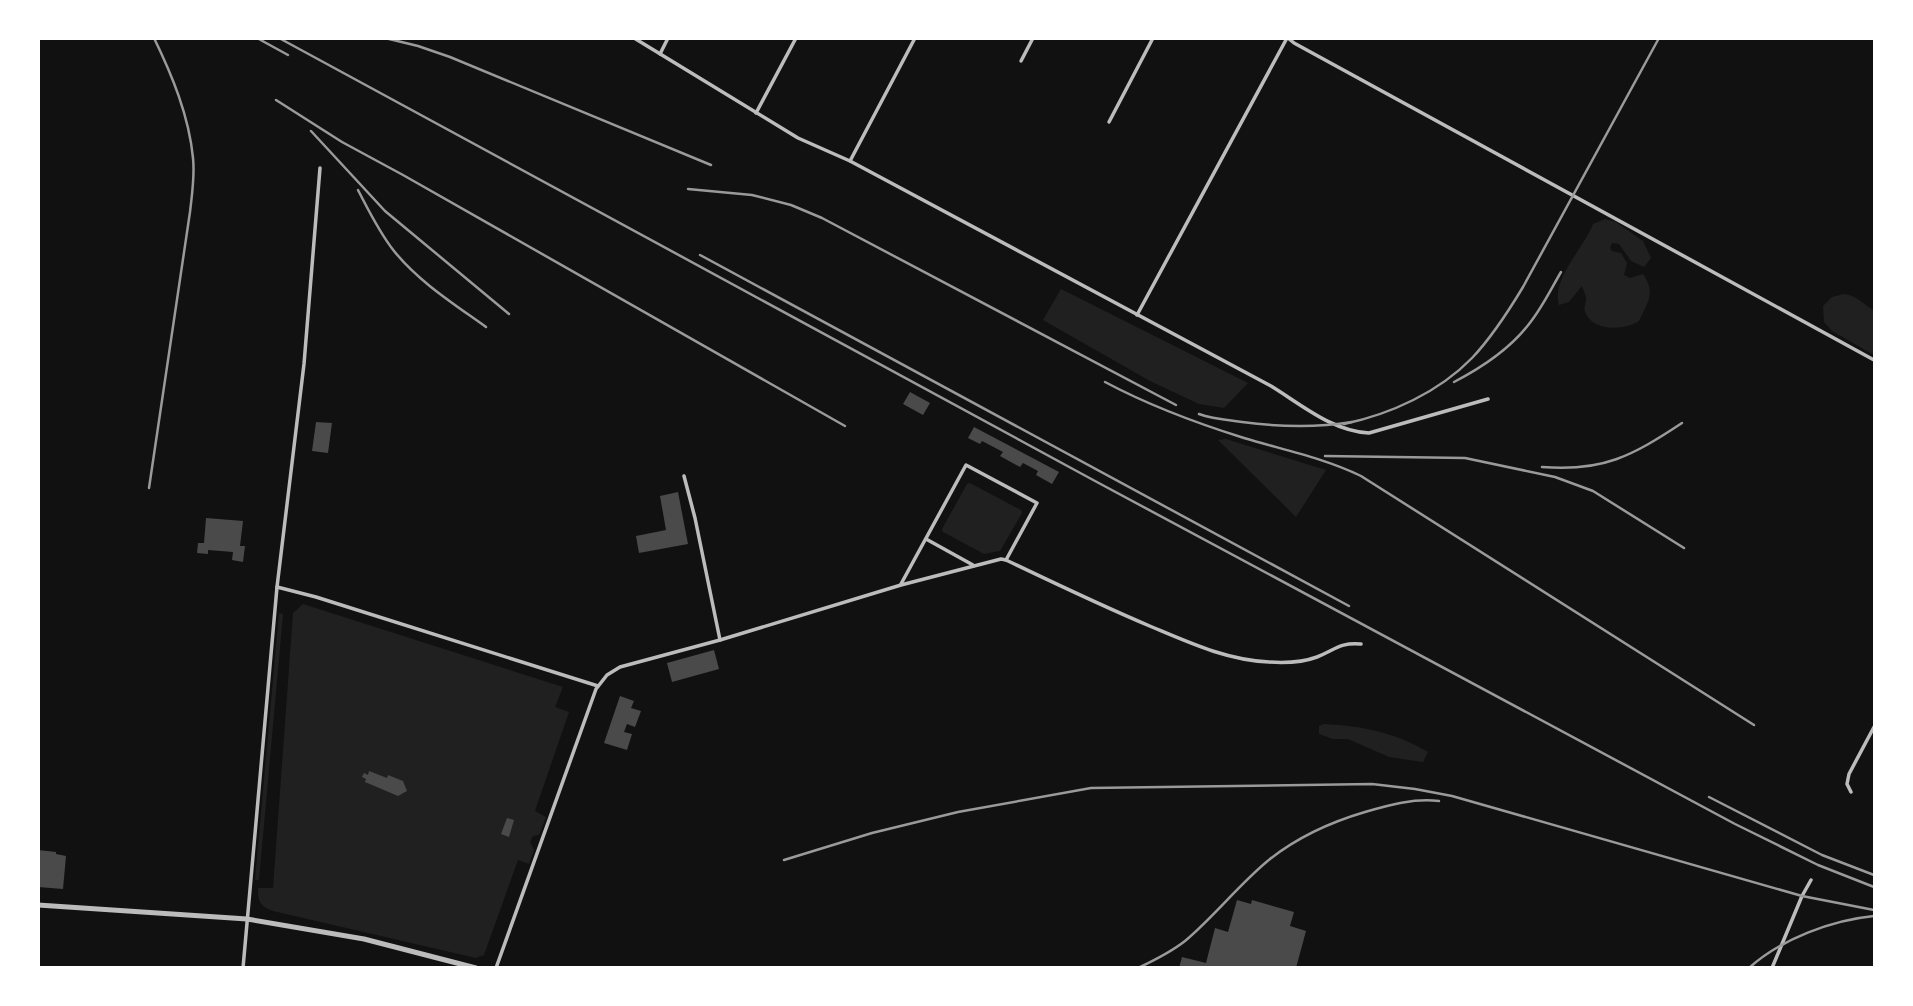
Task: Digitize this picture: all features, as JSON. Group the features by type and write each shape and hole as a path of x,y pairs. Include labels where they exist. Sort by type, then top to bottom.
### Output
{"street":[{"path":"634,38 799,138 850,161 1271,386 1335,426 1369,433 1488,399"},
{"path":"660,54 668,38"},
{"path":"756,113 796,38"},
{"path":"850,161 915,38"},
{"path":"1021,61 1033,38"},
{"path":"1109,122 1153,38"},
{"path":"1137,315 1287,38 1874,360"},
{"path":"243,968 277,587 304,364 320,169"},
{"path":"901,585 966,465 1037,503 1006,560"},
{"path":"684,476 720,640"},
{"path":"926,539 974,565"},
{"path":"496,968 598,686 611,671 620,667 993,560 1006,560 1091,601 1226,656 1266,662 1302,661 1318,657 1337,646 1362,644"},
{"path":"277,587 598,686"},
{"path":"1851,792 1847,784 1849,774 1874,727"},
{"path":"1772,968 1811,880"},
{"path":"38,905 247,919 364,939 476,968"}],"shaded area":[{"path":"1605,219 1616,222 1643,241 1651,258 1644,267 1631,261 1619,244 1612,243 1612,251 1621,253 1627,263 1624,275 1630,278 1643,274 1650,292 1639,321 1611,328 1590,320 1585,312 1586,297 1582,286 1569,302 1559,305 1558,295 1564,274 1593,224"},
{"path":"1061,289 1248,383 1224,408 1199,404 1150,381 1043,320"},
{"path":"1844,294 1856,298 1874,311 1874,355 1832,331 1824,322 1823,306 1832,297"},
{"path":"1226,439 1326,470 1296,517 1218,440"},
{"path":"970,483 1021,510 1022,513 1000,551 984,554 943,532 942,529"},
{"path":"303,604 563,687 555,707 569,712 535,811 546,817 539,835 533,836 530,842 534,850 529,864 518,860 484,955 476,958 273,911 261,903 258,888 273,888 293,613"},
{"path":"279,613 283,614 259,880 255,880"},
{"path":"1324,724 1378,731 1403,739 1428,752 1423,762 1389,757 1348,739 1333,739 1319,734 1319,726"}],"building":[{"path":"910,392 930,403 923,415 903,404"},
{"path":"316,422 332,423 328,453 312,451"},
{"path":"974,427 1059,472 1052,484 1036,475 1038,471 1023,463 1020,467 1000,456 1003,452 982,441 980,444 968,438"},
{"path":"678,492 688,544 639,553 636,536 666,530 660,496"},
{"path":"206,518 243,521 240,546 245,546 243,562 232,560 233,552 208,550 208,554 197,553 198,543 204,543"},
{"path":"714,650 719,669 672,682 667,663"},
{"path":"620,696 634,701 631,708 641,711 635,727 627,724 624,732 632,734 627,750 604,743"},
{"path":"369,771 403,781 407,791 398,796 365,782 366,779 362,777 364,773 368,775"},
{"path":"507,818 514,820 509,837 501,834"},
{"path":"38,850 66,856 63,889 38,887"},
{"path":"1237,900 1251,904 1252,900 1294,912 1290,926 1306,931 1296,968 1179,968 1182,957 1206,963 1215,928 1228,932"}],"railway":[{"path":"149,488 194,172 184,111 154,38"},
{"path":"257,38 288,55"},
{"path":"279,38 1095,481 1735,824 1818,865 1874,887"},
{"path":"385,38 450,57 711,165"},
{"path":"1344,424 1396,408 1429,391 1459,370 1486,342 1523,287 1659,38"},
{"path":"276,100 342,142 845,426"},
{"path":"311,131 385,211 509,314"},
{"path":"688,189 752,195 791,205 822,218 1176,405"},
{"path":"358,190 394,251 414,273 486,327"},
{"path":"700,255 1349,606"},
{"path":"1454,382 1474,371 1513,342 1538,312 1561,272"},
{"path":"1105,382 1191,420 1318,459 1361,476 1754,725"},
{"path":"1199,414 1226,420 1284,426 1352,422"},
{"path":"1542,467 1583,467 1616,459 1632,453 1682,423"},
{"path":"1325,456 1465,458 1555,477 1593,491 1684,548"},
{"path":"784,860 872,833 958,812 1091,788 1372,784 1452,796 1802,896 1874,910"},
{"path":"1709,797 1822,855 1874,875"},
{"path":"1138,968 1185,941 1259,869 1303,837 1340,820 1383,807 1411,801 1439,801"},
{"path":"1749,968 1776,948 1808,933 1841,922 1874,916"}]}
